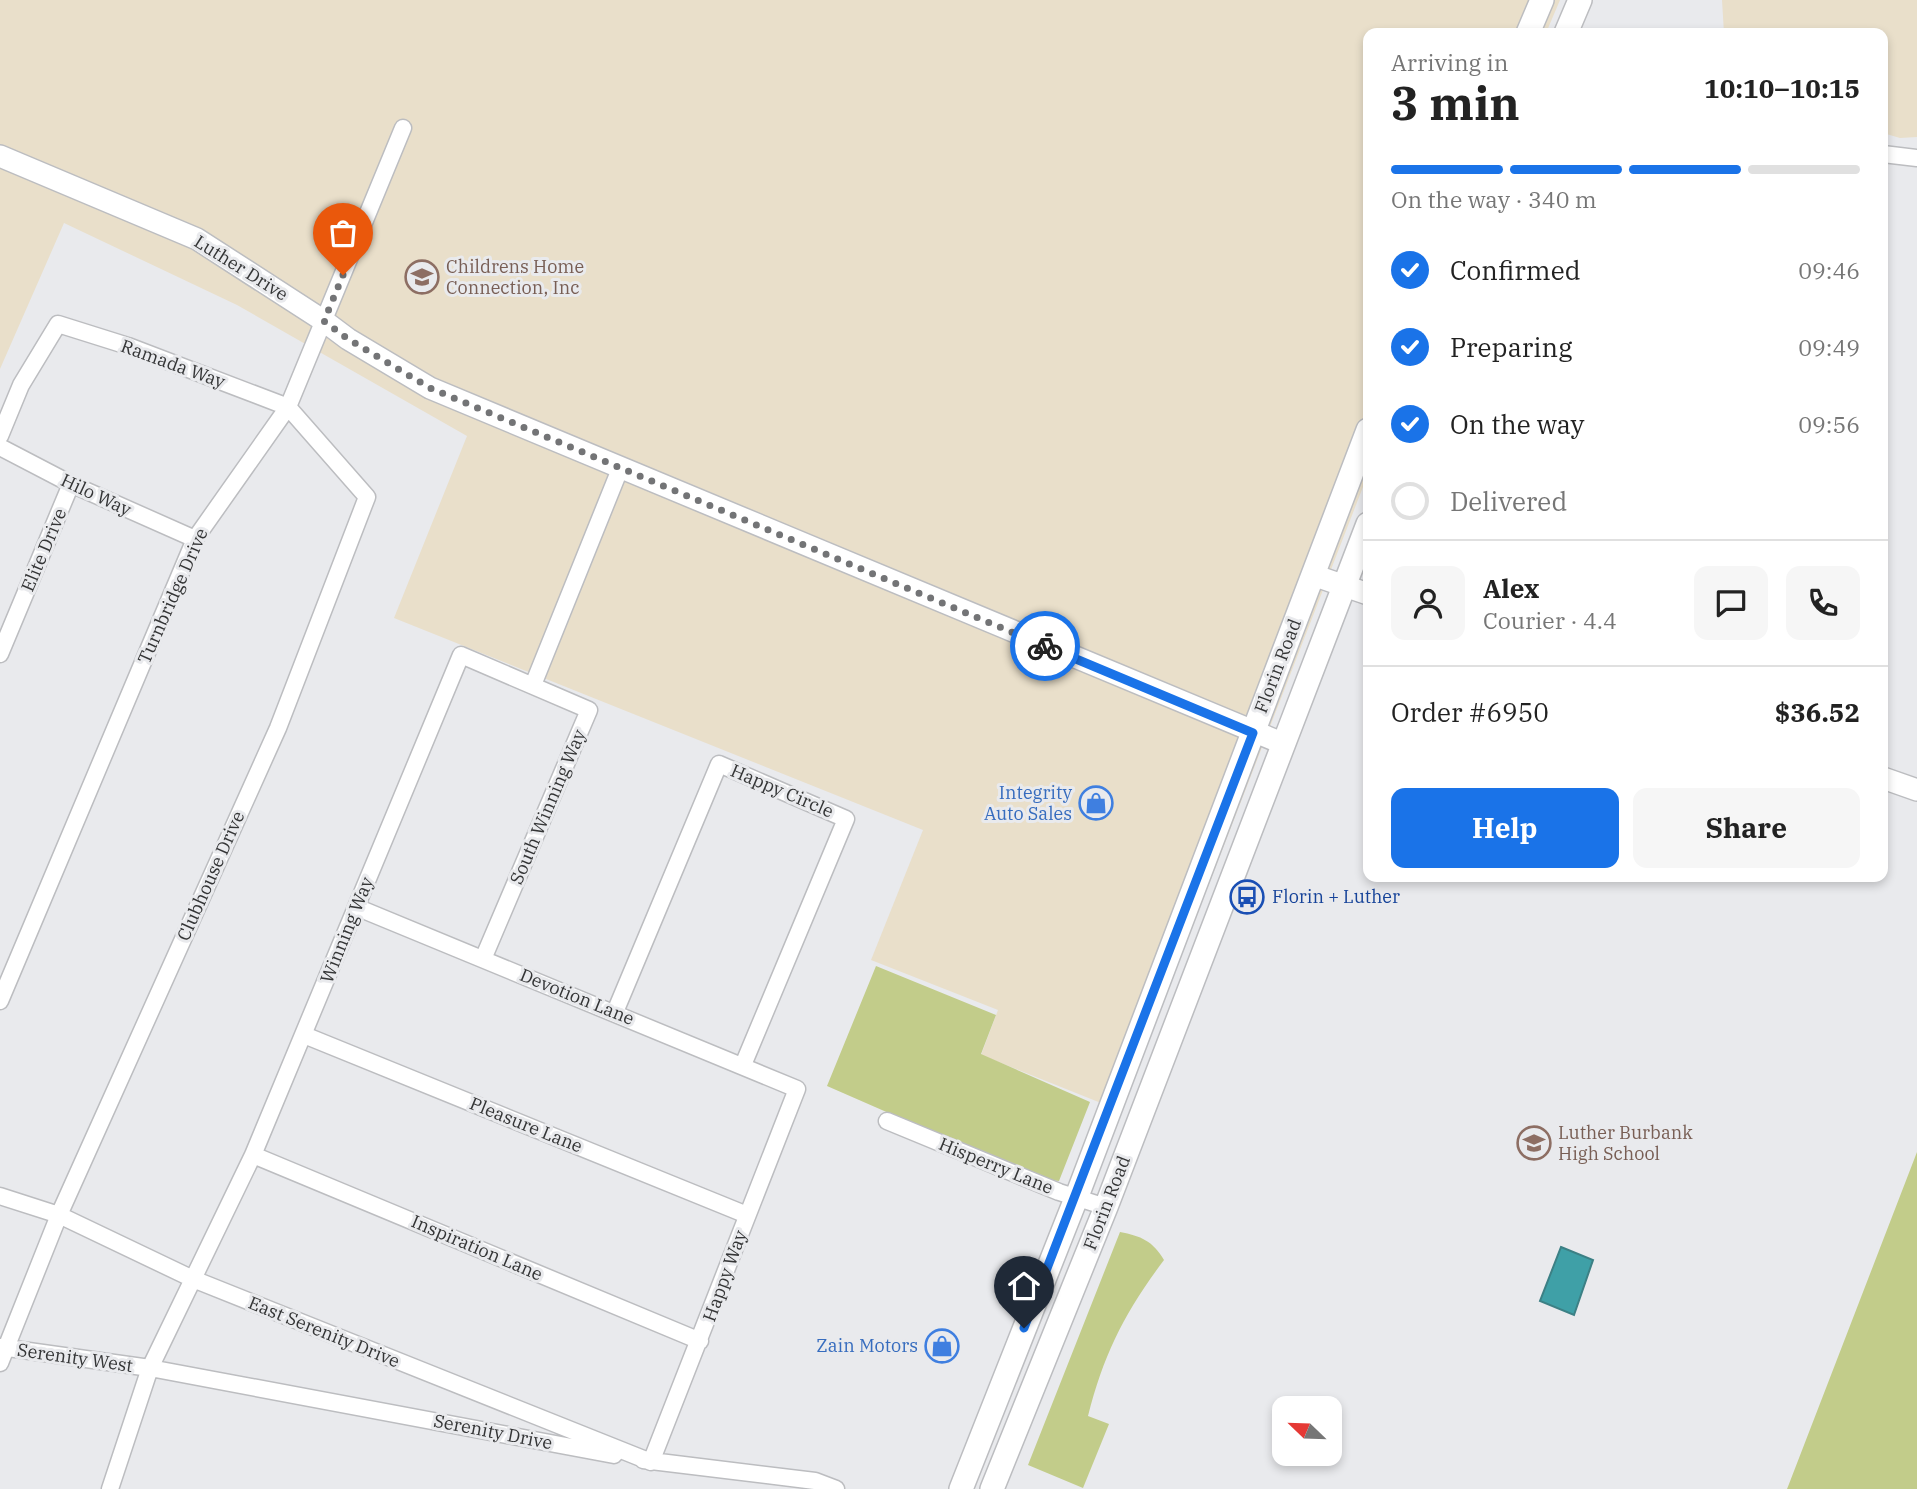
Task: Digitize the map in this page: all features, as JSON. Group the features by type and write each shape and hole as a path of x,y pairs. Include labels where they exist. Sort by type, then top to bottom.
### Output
{"main road":[{"path":"1530,28 1542,0"},
{"path":"1558,0 1565,28"},
{"path":"1568,28 1580,0"},
{"name":"Florin Road","path":"961,1489 1077,1196 1363,443"},
{"name":"Florin Road","path":"992,1489 1105,1207 1363,538"}],"street":[{"name":"Turnbridge Drive","path":"0,1001 195,539 288,407 403,128"},
{"path":"1888,154 1917,158"},
{"name":"Luther Drive","path":"0,156 197,239 348,339 430,388 1284,744"},
{"name":"Ramada Way","path":"0,436 21,385 58,324 128,346 288,407"},
{"name":"Clubhouse Drive","path":"2,1353 59,1215 278,728 367,497 288,407"},
{"name":"Hilo Way","path":"0,447 71,484 195,539"},
{"path":"533,685 620,469"},
{"name":"Elite Drive","path":"0,654 71,484"},
{"path":"1313,575 1363,592"},
{"name":"Winning Way","path":"110,1489 150,1368 253,1155 461,655 533,685"},
{"name":"South Winning Way","path":"483,959 589,710 533,685"},
{"name":"Happy Circle","path":"615,1012 719,764 846,819 743,1065"},
{"path":"1888,780 1917,790"},
{"name":"Devotion Lane","path":"356,907 797,1089"},
{"name":"Pleasure Lane","path":"304,1035 747,1215"},
{"name":"Happy Way","path":"651,1462 797,1089"},
{"name":"Hisperry Lane","path":"887,1121 1059,1192 1105,1207"},
{"name":"Inspiration Lane","path":"253,1155 700,1341"},
{"name":"East Serenity Drive","path":"0,1196 59,1215 192,1279 651,1462"},
{"name":"Serenity West","path":"2,1353 150,1368"},
{"name":"Serenity Drive","path":"150,1368 651,1462 815,1481 836,1489"}],"shaded area":[{"path":"0,0 1560,0 1548,28 1363,28 1363,487 1121,1111 981,1055 998,1010 871,960 923,830 394,618 467,436 237,305 64,223 0,369"},
{"path":"1722,0 1917,0 1917,137 1900,138 1888,134 1888,28 1724,28"}],"green space":[{"path":"876,966 996,1015 981,1054 1090,1102 1059,1181 1040,1179 827,1086"},
{"path":"1917,1152 1917,1489 1787,1489 1789,1484"},
{"path":"1120,1232 1146,1240 1164,1260 1127,1316 1101,1372 1088,1416 1109,1424 1083,1488 1028,1465"}],"water":[{"path":"1561,1247 1593,1260 1574,1315 1540,1301"}],"way so far":[{"path":"343,275 324,321 348,339 430,388 1045,646"}],"place":[{"name":"Childrens Home Connection, Inc","path":"422,277"},
{"name":"Integrity Auto Sales","path":"1096,803"},
{"name":"Florin + Luther","path":"1247,897"},
{"name":"Luther Burbank High School","path":"1534,1143"},
{"name":"Zain Motors","path":"942,1346"}],"route":[{"path":"1024,1328 1253,733 1045,646"}]}
